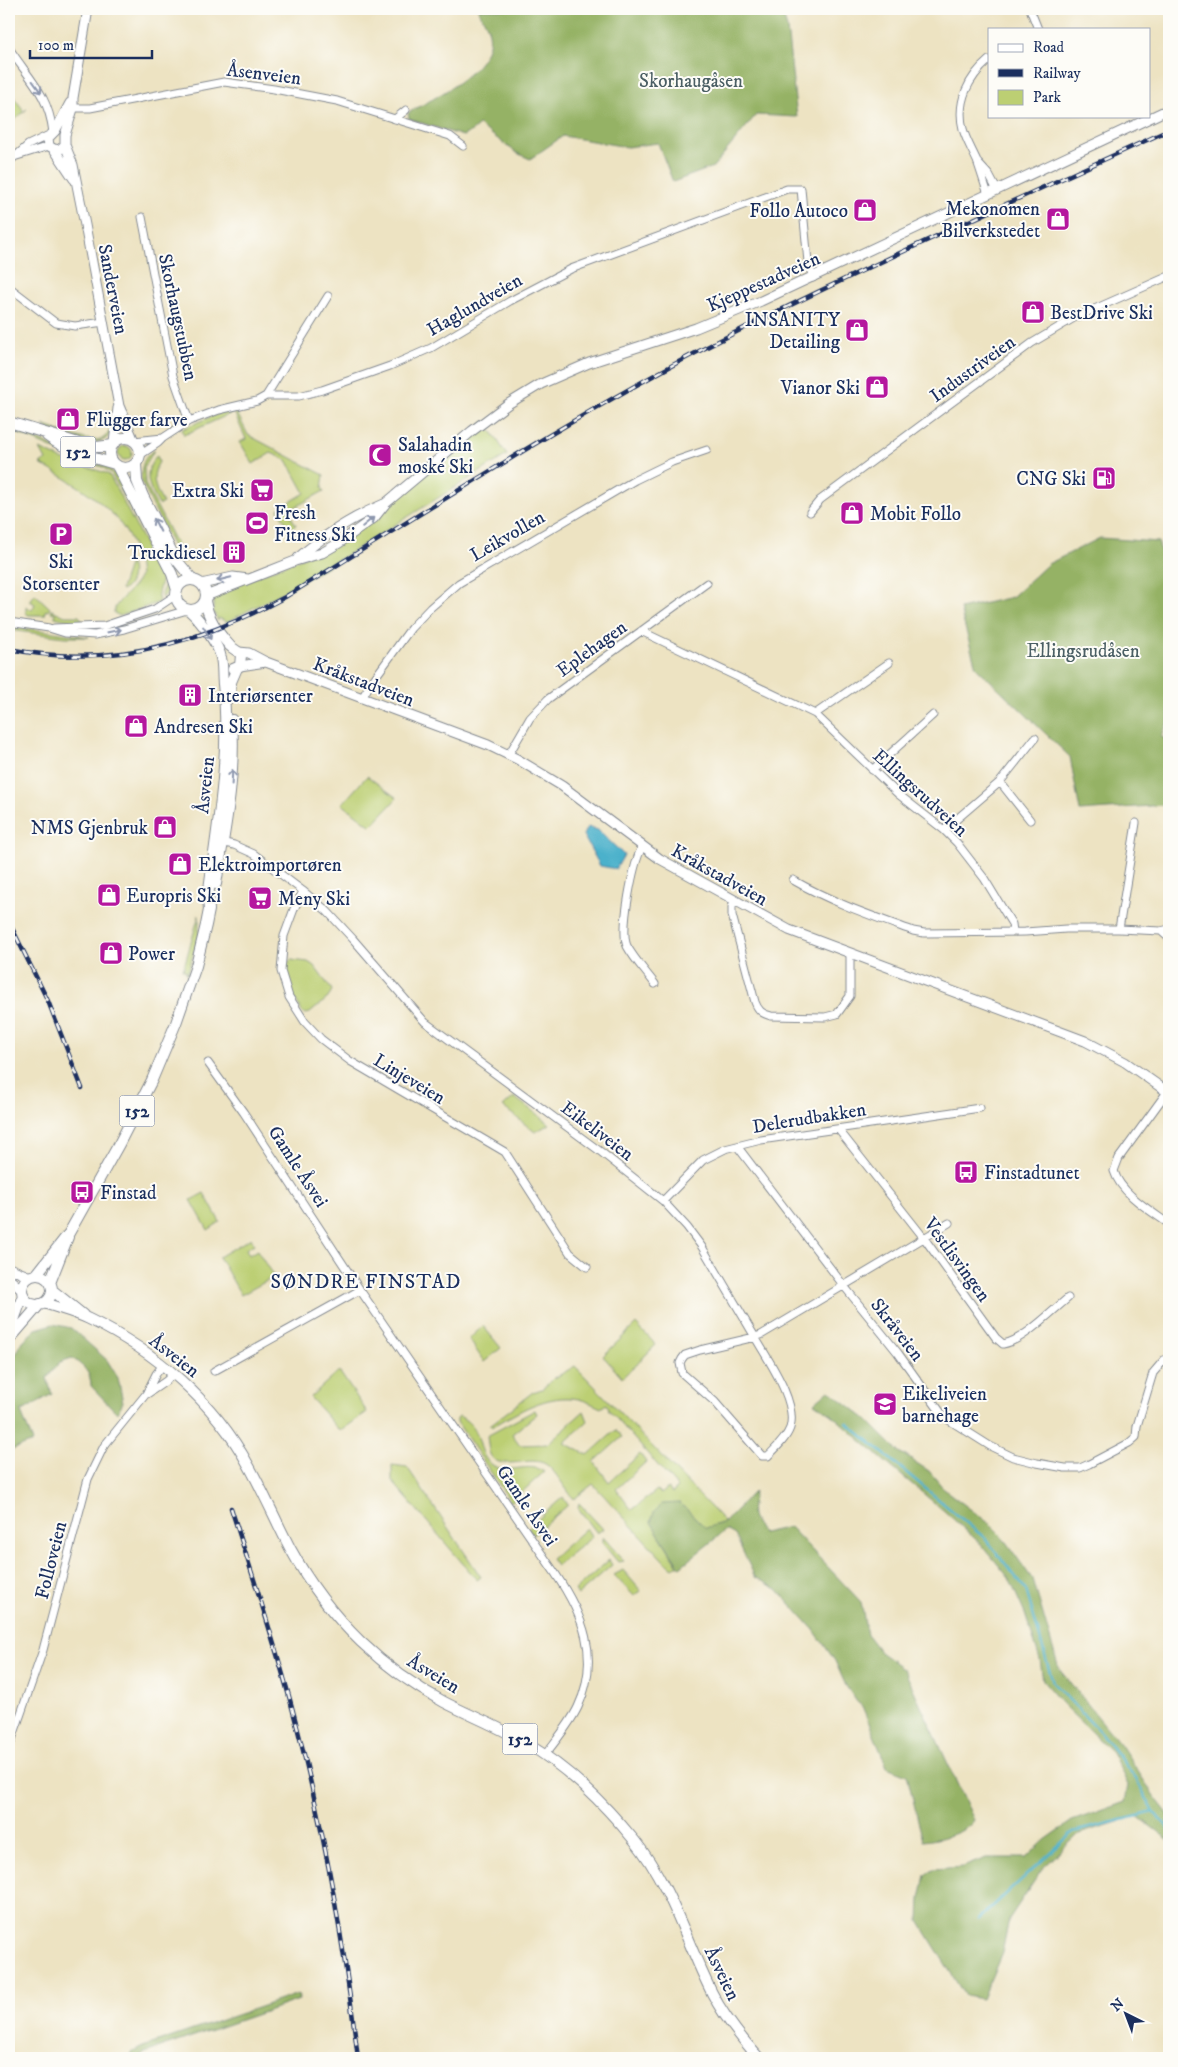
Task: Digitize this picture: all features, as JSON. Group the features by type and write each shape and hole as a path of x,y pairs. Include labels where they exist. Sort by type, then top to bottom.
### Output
{"main road":[{"name":"Sanderveien","path":"88,9 65,135 65,145 73,165 74,179 104,322 119,406 134,441"},
{"name":"Sanderveien","path":"70,108 48,141 74,179"},
{"name":"Kjeppestadveien","path":"1150,118 1169,109"},
{"name":"Kjeppestadveien","path":"206,598 295,561 316,542 368,510 386,503 485,421 508,404 541,384 589,363 710,322 813,278 1150,118"},
{"path":"52,133 60,132 65,135"},
{"path":"52,148 59,150 65,145"},
{"name":"Sanderveien","path":"114,444 119,406"},
{"name":"152","path":"9,422 44,434 62,437 91,446 114,444"},
{"name":"152","path":"44,434 59,445 116,465 172,574 178,603 188,610 202,625 222,661"},
{"path":"138,459 129,468 116,465 110,453 114,444 124,438 134,441 139,448 137,481 143,496 175,558 205,589 211,619 222,638 236,650"},
{"name":"Kjeppestadveien","path":"197,582 233,577 248,579"},
{"path":"176,592 183,582 197,582"},
{"path":"188,610 199,608 206,598"},
{"path":"236,650 224,652 222,661 231,670 239,667"},
{"name":"152","path":"236,650 242,660 239,667"},
{"name":"Kråkstadveien","path":"236,650 249,653 266,662 509,754 562,786 642,847 684,874 789,930 1091,1044 1125,1062 1168,1093"},
{"name":"Åsveien","path":"222,661 225,748 220,842 214,898 209,910 196,966 160,1061 134,1118 69,1233 51,1286 86,1317 118,1335 163,1365 197,1395 228,1432 249,1464 300,1565 320,1596 347,1628 381,1660 414,1684 442,1701 511,1734 545,1755 587,1788 605,1805 637,1844 658,1876 719,2006 736,2032 759,2058"},
{"name":"Kråkstadveien","path":"239,667 266,662"},
{"name":"Åsveien","path":"220,842 229,808 233,752 230,690 233,675 239,667"},
{"name":"Åsveien","path":"32,1276 69,1233"},
{"path":"9,1268 32,1276 45,1277 51,1286 48,1299 9,1340"},
{"path":"9,1334 23,1293 24,1283 32,1276"},
{"path":"9,1279 30,1302 42,1304"},
{"name":"Åsveien","path":"42,1304 86,1317"}],"street":[{"path":"1030,9 1038,28"},
{"path":"10,52 44,97 50,110 52,133 28,145 12,159"},
{"path":"988,61 978,70 968,84 961,114 965,134 993,192"},
{"name":"Åsenveien","path":"70,108 101,106 224,82 337,101 450,136 463,146"},
{"path":"395,119 406,110"},
{"path":"12,159 52,148"},
{"name":"Haglundveien","path":"138,459 163,438 189,422 219,410 257,401 266,396 299,396 322,390 390,366 431,348 510,301 571,269 787,189 801,189 808,262 813,278"},
{"name":"Skorhaugstubben","path":"142,217 173,376 189,422"},
{"name":"Industriveien","path":"810,512 820,500 1032,343 1074,318 1169,276"},
{"path":"9,287 56,324 75,326 104,322"},
{"path":"266,396 328,296"},
{"name":"Haglundveien","path":"134,441 163,438"},
{"name":"Leikvollen","path":"362,698 411,628 430,608 459,583 635,480 672,462 707,450"},
{"name":"Eplehagen","path":"509,754 526,724 548,699 707,583"},
{"path":"48,628 104,626 155,609 176,592"},
{"path":"9,622 48,628 66,634 80,635 111,632 188,610"},
{"name":"Ellingsrudveien","path":"642,632 815,714 898,794 944,830 957,843 984,878 1012,924 1013,932"},
{"path":"815,714 890,664"},
{"path":"872,770 933,715"},
{"path":"944,830 1000,782 1035,738"},
{"path":"1000,782 1030,820"},
{"path":"1119,929 1136,823"},
{"name":"Eikeliveien","path":"220,842 254,854 303,891 327,911 353,938 425,1022 601,1152 663,1201 687,1227 702,1247 755,1336 789,1402 792,1414 790,1429 781,1443 768,1456 762,1456 753,1449 715,1402 682,1372 681,1367 682,1359 691,1353 755,1336"},
{"path":"642,847 632,878 625,935 630,950 654,984"},
{"path":"793,880 832,901 913,931 924,933 1119,929 1161,931 1169,929"},
{"name":"Linjeveien","path":"303,891 284,936 281,971 289,997 305,1022 321,1040 350,1061 505,1152 570,1253 586,1267"},
{"path":"735,901 732,911 735,926 755,1002 758,1009 764,1014 815,1017 828,1017 837,1014 850,996 850,954"},
{"path":"1161,931 1169,938"},
{"name":"Gamle Åsvei","path":"208,1062 244,1113 360,1290 555,1573 580,1617 588,1655 587,1678 577,1709 545,1755"},
{"path":"1168,1093 1117,1162 1114,1171 1119,1181 1140,1203 1169,1224"},
{"name":"Delerudbakken","path":"663,1201 702,1160 725,1149 761,1140 980,1108"},
{"name":"Vestlisvingen","path":"838,1129 924,1238 996,1338 1003,1344 1010,1343 1030,1330 1068,1298"},
{"name":"Skråveien","path":"737,1146 898,1353 944,1417 990,1446 1013,1456 1037,1463 1065,1468 1080,1468 1129,1443 1136,1437 1137,1426 1153,1373 1164,1360"},
{"path":"755,1336 762,1335 949,1223"},
{"path":"214,1371 360,1290"},
{"name":"Folloveien","path":"9,1748 43,1650 88,1479 104,1446 146,1394 163,1365"},
{"name":"Folloveien","path":"146,1394 166,1382 173,1374"}],"green space":[{"name":"Skorhaugåsen","path":"478,9 781,9 787,28 797,117 756,115 713,167 673,182 658,143 627,147 563,136 530,159 517,153 479,125 463,136 409,119 408,113 460,81 483,59 489,46 489,33"},
{"path":"9,91 23,112 27,109 9,125"},
{"path":"234,407 248,435 324,475 322,488 324,491 288,511 296,525 289,529 278,509 305,493 287,460 271,453 253,464 240,442 246,439 234,412 184,435 182,429"},
{"path":"485,421 507,455 296,585 227,622 219,618 218,621 213,611 214,593 339,543"},
{"path":"43,425 81,438 96,440 104,438 112,428 108,436 102,441 94,442 75,439 48,429"},
{"path":"17,430 67,453 108,467 119,478 167,573 164,572 111,473 102,467 72,457 17,433"},
{"path":"122,446 128,446 132,453 128,460 122,460 118,456 118,450"},
{"path":"40,449 61,459 106,473 110,476 161,575 159,601 157,603 120,616 114,613 117,605 140,576 136,555 129,537 105,507 74,484 40,464 46,460"},
{"path":"154,450 144,468 145,484 185,561 183,563 177,555 142,483 141,473 144,461"},
{"path":"157,455 159,462 154,478 163,503 159,505 148,480 149,469"},
{"name":"Ellingsrudåsen","path":"1100,538 1158,542 1169,573 1169,720 1161,737 1169,739 1169,802 1164,805 1080,811 1070,757 976,667 960,609 1012,597 1048,564"},
{"path":"130,562 132,570 130,582 122,591 121,589"},
{"path":"168,577 170,589 162,599 161,594"},
{"path":"35,594 50,608 49,611 46,610 45,615 28,615 26,613 26,606 32,610 35,604 30,601"},
{"path":"52,610 65,616 79,616 83,622 82,624 55,617 55,613 51,612"},
{"path":"9,626 89,637 65,637 9,630"},
{"path":"367,776 397,798 371,826 342,804"},
{"path":"199,915 199,935 187,975 186,971 183,970"},
{"path":"291,960 308,962 314,966 332,990 328,998 310,1013 302,1012 290,989 284,964"},
{"path":"514,1097 550,1124 535,1132 503,1107"},
{"path":"204,1193 220,1222 208,1230 191,1200"},
{"path":"251,1238 254,1244 246,1249 249,1255 257,1250 274,1277 241,1295 219,1257"},
{"path":"53,1324 71,1328 107,1360 118,1378 123,1402 117,1413 91,1386 88,1373 80,1364 72,1358 60,1362 47,1378 52,1394 21,1412 33,1442 9,1451 9,1367 23,1341 36,1329"},
{"path":"636,1324 656,1345 622,1378 603,1356"},
{"path":"483,1326 501,1348 484,1362 469,1339"},
{"path":"575,1366 725,1522 706,1528 680,1503 651,1522 678,1565 673,1568 664,1561 593,1484 574,1499 547,1465 532,1461 499,1462 493,1459 489,1452 487,1436 535,1410 537,1414 512,1434 520,1445 547,1444 584,1411 588,1421 564,1443 588,1455 616,1430 622,1437 594,1462 609,1482 640,1454 646,1462 616,1489 632,1510 657,1490 661,1494 668,1488 672,1493 678,1488 608,1409 606,1404 601,1408 579,1399 567,1398 544,1401 512,1415 492,1427 490,1425 533,1392 542,1389 553,1379"},
{"path":"339,1371 367,1412 342,1430 337,1428 310,1397"},
{"path":"829,1390 866,1419 898,1451 929,1471 945,1490 990,1524 1006,1542 1033,1580 1059,1669 1121,1745 1154,1796 1169,1815 1169,1840 1137,1816 1079,1834 1043,1868 1009,1919 1002,1953 982,1999 965,1996 919,1921 920,1898 925,1875 933,1869 963,1867 986,1858 1026,1858 1045,1840 1072,1821 1125,1802 1128,1785 1112,1752 1063,1705 1043,1681 1040,1660 1025,1614 1009,1578 982,1545 943,1510 831,1414 814,1403"},
{"path":"459,1416 477,1434 483,1453 491,1464 504,1469 531,1468 544,1472 511,1502 457,1422"},
{"path":"392,1465 407,1467 481,1577 477,1580 392,1481"},
{"path":"754,1491 752,1514 758,1528 763,1533 790,1527 861,1602 867,1635 880,1652 904,1669 974,1820 965,1829 936,1839 923,1841 907,1775 887,1767 862,1706 846,1686 835,1661 814,1630 777,1589 755,1577 735,1535 726,1530 680,1567 651,1522 654,1512 662,1504 680,1503 706,1528 725,1522"},
{"path":"563,1497 568,1505 533,1535 528,1528"},
{"path":"579,1503 603,1529 597,1533 578,1508"},
{"path":"586,1528 592,1537 556,1566 551,1559"},
{"path":"603,1537 624,1561 618,1562 603,1544"},
{"path":"609,1560 612,1565 578,1595 575,1590"},
{"path":"623,1570 641,1591 634,1596 614,1575"},
{"path":"298,1994 299,2000 145,2053 137,2058 131,2058 130,2056 133,2052 143,2047"}],"water":[{"path":"587,827 598,830 624,855 616,869 600,866 583,835"}],"waterway":[{"path":"847,1423 986,1539 1026,1590 1053,1683 1100,1732 1136,1779 1154,1812 1169,1830"},
{"path":"979,1919 1073,1832 1154,1812"}],"railway":[{"path":"9,649 81,656 117,654 152,648 186,639 252,614 285,597 545,438 705,348 878,263 1169,130"},
{"path":"9,922 48,1001 82,1088"},
{"path":"231,1508 280,1663 315,1800 340,1929 358,2058"}],"place":[{"name":"Follo Autoco","path":"865,210"},
{"name":"Mekonomen Bilverkstedet","path":"1058,219"},
{"name":"BestDrive Ski","path":"1033,312"},
{"name":"INSANITY Detailing","path":"857,330"},
{"name":"Vianor Ski","path":"877,387"},
{"name":"Flügger farve","path":"68,419"},
{"name":"Salahadin moské Ski","path":"380,455"},
{"name":"CNG Ski","path":"1104,478"},
{"name":"Extra Ski","path":"262,490"},
{"name":"Mobit Follo","path":"852,513"},
{"name":"Fresh Fitness Ski","path":"257,523"},
{"name":"Ski Storsenter","path":"61,534"},
{"name":"Truckdiesel","path":"234,552"},
{"name":"Interiørsenter","path":"190,695"},
{"name":"Andresen Ski","path":"136,726"},
{"name":"NMS Gjenbruk","path":"165,827"},
{"name":"Elektroimportøren","path":"180,864"},
{"name":"Europris Ski","path":"109,895"},
{"name":"Meny Ski","path":"260,898"},
{"name":"Power","path":"111,953"},
{"name":"Finstadtunet","path":"966,1172"},
{"name":"Finstad","path":"82,1192"},
{"name":"Eikeliveien barnehage","path":"885,1404"}],"district":[{"name":"SØNDRE FINSTAD","path":"366,1281"}]}
